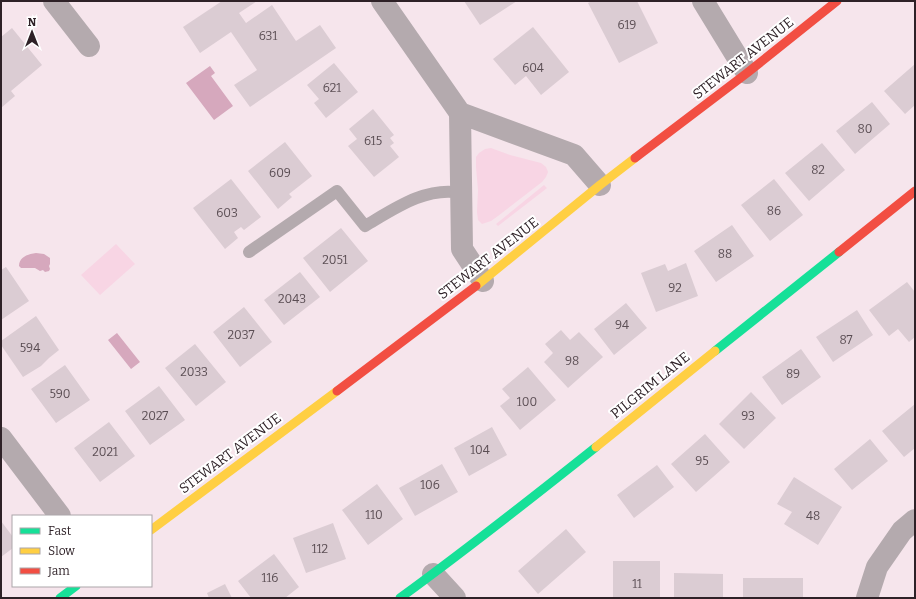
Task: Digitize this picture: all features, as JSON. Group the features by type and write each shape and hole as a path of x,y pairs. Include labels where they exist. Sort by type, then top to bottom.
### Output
{"street":[{"path":"54,1 89,46"},
{"path":"382,1 460,113 462,249 483,281"},
{"path":"704,1 747,73"},
{"name":"STEWART AVENUE","path":"152,529 483,281 600,186 747,73 837,1"},
{"path":"460,113 574,155 600,186"},
{"name":"PILGRIM LANE","path":"400,598 546,487 915,192"},
{"path":"1,438 59,515"},
{"path":"866,598 877,567 902,531 915,520"},
{"path":"433,574 455,598"},
{"path":"60,598 75,587"}],"lane":[{"path":"249,252 337,191 365,226 425,194 443,191 461,193"}],"shaded area":[{"path":"210,66 215,73 211,76 233,106 214,120 186,83"},
{"path":"491,148 510,155 541,163 546,167 548,172 542,182 491,221 482,224 478,220 477,212 478,190 476,157 485,149"},
{"path":"544,185 547,188 498,226 496,224"},
{"path":"116,244 135,264 100,295 81,275"},
{"path":"36,253 44,254 50,258 49,271 40,271 35,268 21,268 19,266 22,258"},
{"path":"117,333 140,362 131,369 108,340"}],"building":[{"path":"222,1 257,1 239,13 246,23 272,5 296,41 320,25 336,48 250,107 234,85 257,70 231,32 200,53 183,27"},
{"path":"464,1 517,1 480,25"},
{"path":"592,1 637,1 658,43 619,63 588,3"},
{"path":"533,27 569,72 541,95 526,76 515,85 493,59"},
{"path":"12,28 42,65 11,91 15,96 1,108 1,37"},
{"path":"334,63 358,92 326,118 314,103 319,99 307,85"},
{"path":"915,64 915,105 905,114 884,91"},
{"path":"872,102 890,124 855,154 836,131"},
{"path":"373,109 394,135 390,138 394,143 390,146 399,157 374,177 348,146 357,139 349,129"},
{"path":"285,142 312,176 289,194 292,197 278,209 248,171"},
{"path":"822,143 845,170 809,201 785,173"},
{"path":"231,179 261,217 244,230 241,227 234,232 238,238 225,249 193,208"},
{"path":"774,179 803,215 770,241 741,205"},
{"path":"732,225 754,256 716,282 694,251"},
{"path":"341,228 368,261 330,292 303,258"},
{"path":"686,263 698,296 656,312 641,273 665,264 668,271"},
{"path":"6,267 29,301 1,320 1,270"},
{"path":"300,272 320,297 284,325 264,300"},
{"path":"907,282 915,292 915,337 909,342 898,329 889,336 869,310"},
{"path":"626,303 647,328 614,355 594,329"},
{"path":"244,307 272,342 240,367 213,332"},
{"path":"857,310 873,335 833,362 816,337"},
{"path":"36,316 59,350 41,366 23,377 1,345 1,341"},
{"path":"561,330 570,340 579,332 603,357 568,388 544,362 553,353 545,344"},
{"path":"195,344 226,382 196,406 165,368"},
{"path":"801,349 821,377 782,405 762,377"},
{"path":"65,365 90,400 56,423 31,389"},
{"path":"528,367 556,400 520,430 500,406 510,398 502,389"},
{"path":"159,386 185,420 150,445 125,411"},
{"path":"751,392 776,418 744,449 719,424"},
{"path":"915,404 915,448 904,457 882,431"},
{"path":"109,422 135,456 100,482 74,448"},
{"path":"492,427 507,455 469,476 454,448"},
{"path":"705,434 730,462 696,492 671,464"},
{"path":"870,439 888,461 852,490 834,469"},
{"path":"442,464 458,492 415,516 399,488"},
{"path":"657,465 674,487 634,518 617,495"},
{"path":"794,477 842,507 818,545 784,524 792,512 777,504"},
{"path":"377,484 403,519 368,545 342,510"},
{"path":"1,521 12,536 12,549 1,557"},
{"path":"333,523 346,559 306,573 293,538"},
{"path":"566,529 586,552 538,594 518,571"},
{"path":"274,554 299,587 285,598 251,598 238,581"},
{"path":"613,561 660,561 660,598 613,598"},
{"path":"674,573 723,574 723,598 674,598"},
{"path":"743,578 803,578 803,598 743,598"},
{"path":"225,584 232,598 209,598 207,593"}],"traffic: fast":[{"path":"715,351 839,252"},
{"path":"400,598 450,561 596,447"},
{"path":"60,598 75,587"}],"traffic: slow":[{"path":"476,286 635,158"},
{"path":"596,447 715,351"},
{"path":"152,529 337,391"}],"traffic: jam":[{"path":"635,158 747,73 837,1"},
{"path":"839,252 915,191"},
{"path":"337,391 476,286"}]}
